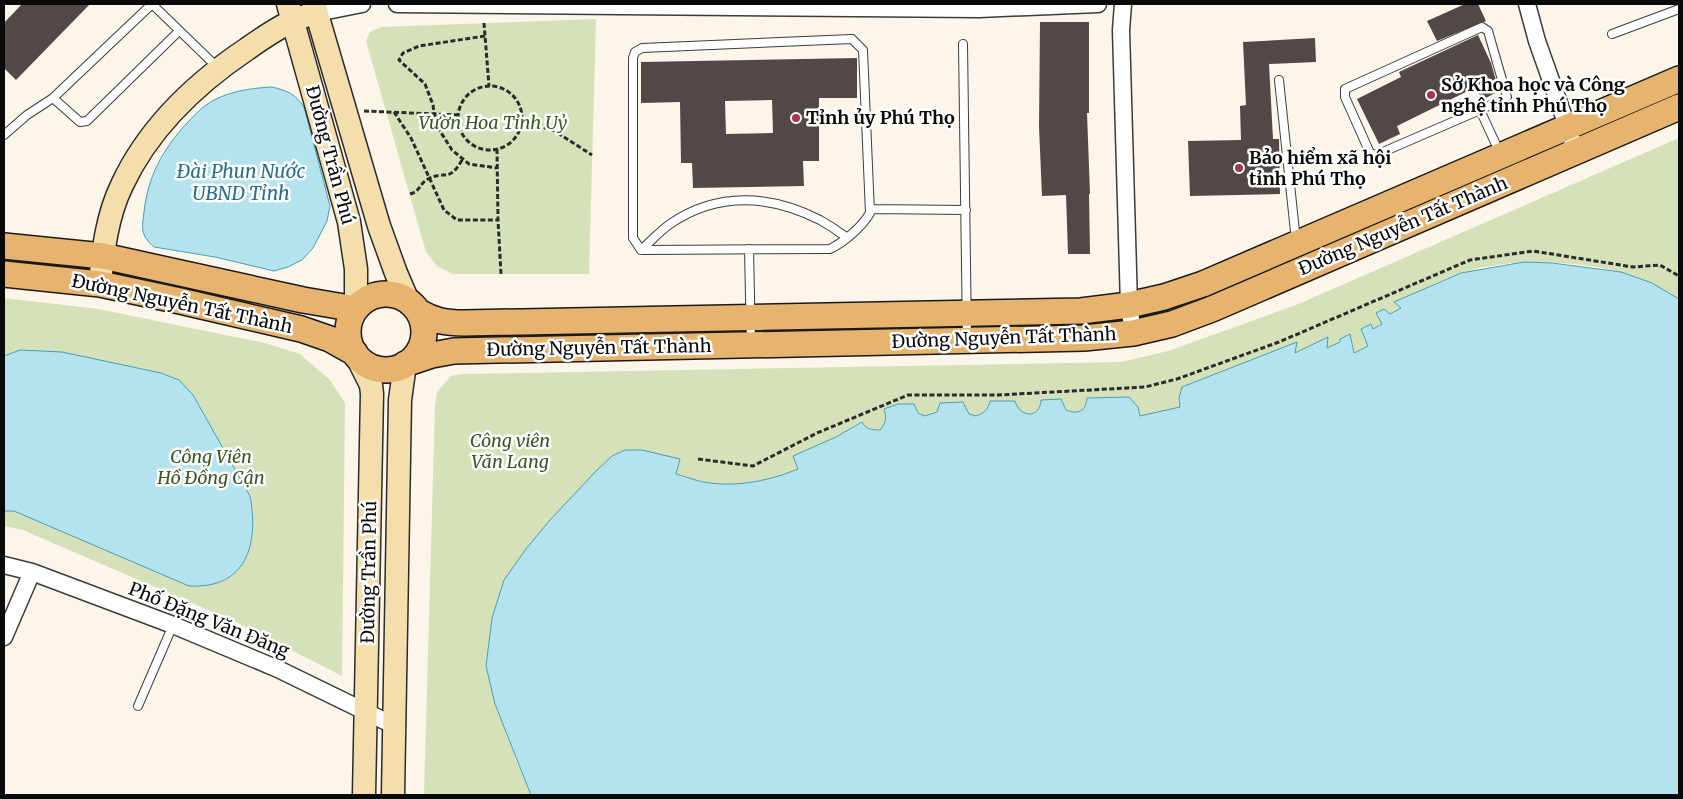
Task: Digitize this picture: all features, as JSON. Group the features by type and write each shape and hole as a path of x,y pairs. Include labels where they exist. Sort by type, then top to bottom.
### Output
{"main road":[{"path":"100,284 103,256 112,210 122,185 152,135 190,93 219,69 260,40 290,12 316,8"},
{"name":"Đường Trần Phú","path":"316,8 379,226 396,273 413,307"},
{"name":"Đường Trần Phú","path":"290,12 349,222 356,269 356,309"},
{"name":"Đường Nguyễn Tất Thành","path":"413,307 435,321 449,323 1081,311 1128,305 1164,297 1203,284 1679,79"},
{"name":"Đường Nguyễn Tất Thành","path":"405,364 432,355 454,351 1084,338 1133,333 1172,324 1212,309 1679,107"},
{"name":"Đường Nguyễn Tất Thành","path":"4,246 103,256 356,309"},
{"name":"Đường Nguyễn Tất Thành","path":"4,274 100,284 301,329 330,339 355,353"},
{"path":"381,294 395,295 413,307 424,326 423,341 416,354 405,364 390,369 378,368 368,364 355,353 348,331 356,309 367,300 381,294"},
{"name":"Đường Trần Phú","path":"355,353 372,388 364,795"},
{"name":"Đường Trần Phú","path":"393,795 400,400 405,364"}],"street":[{"path":"316,8 362,4"},
{"path":"397,4 921,6 1098,4"},
{"path":"1123,4 1121,30 1128,305 1133,333"},
{"path":"1527,4 1537,41 1576,151"},
{"name":"Phố Đặng Văn Đăng","path":"4,565 32,572 278,669 395,726"},
{"path":"4,637 32,572"}],"lane":[{"path":"4,135 27,115 53,98 152,4 219,69"},
{"path":"1612,34 1679,9"},
{"path":"1482,27 1488,32 1507,97 1480,110 1376,155 1370,153 1345,97 1345,89 1482,27"},
{"path":"53,98 80,122 87,120 179,31"},
{"path":"852,39 863,50 870,209 866,219 830,249 641,250 633,238 633,58 635,52 642,48 852,39"},
{"path":"963,44 968,340"},
{"path":"1279,80 1296,245"},
{"path":"1480,110 1501,156"},
{"path":"641,250 670,224 700,208 726,200 763,200 794,208 822,221 846,237"},
{"path":"870,209 966,210"},
{"path":"749,249 751,345"},
{"path":"138,706 173,626"}],"path":[{"path":"484,23 489,86"},
{"path":"485,36 420,46 403,53 400,60 424,84 434,104 434,114 444,138 452,150 469,164 496,168"},
{"path":"489,86 500,87 514,96 520,106 522,122 519,132 512,141 497,149 482,149 469,142 460,130 458,115 466,96 479,88 489,86"},
{"path":"346,111 458,115"},
{"path":"394,112 411,138 444,210 457,220 498,220"},
{"path":"522,122 552,130 592,155"},
{"path":"497,149 498,220 502,274"},
{"path":"410,194 417,192 429,178 451,174 462,160"},
{"path":"698,459 753,466 817,433 908,396 998,395 1136,388 1177,379 1279,342 1470,260 1533,251 1633,267 1660,265 1679,276"}],"green space":[{"name":"Vườn Hoa Tỉnh Uỷ","path":"596,19 589,274 453,274 437,266 426,252 366,41 370,32 381,27"},
{"name":"Công viên Văn Lang","path":"1679,138 1679,299 1636,277 1602,268 1540,262 1499,265 1461,273 1395,302 1401,308 1390,314 1377,313 1382,324 1373,329 1368,346 1354,353 1340,342 1326,348 1328,338 1294,353 1297,343 1180,407 1140,416 1138,407 1087,398 1084,407 1078,412 1070,412 1063,405 1041,400 1038,410 1029,414 1022,412 1018,408 991,401 985,411 976,416 969,414 966,409 939,409 937,412 924,416 915,409 885,409 886,420 880,430 869,429 861,422 836,437 793,456 799,469 766,479 733,484 697,481 676,474 680,460 625,450 612,456 596,471 526,549 515,757 531,795 424,795 435,406 437,392 451,376 462,374 1121,362 1168,351 1296,305"},
{"name":"Công Viên Hồ Đồng Cận","path":"4,298 98,309 265,343 300,354 330,380 345,403 342,676 236,622 23,530 4,526"}],"water":[{"name":"Đài Phun Nước UBND Tỉnh","path":"272,87 290,93 304,107 330,206 327,221 313,248 302,260 274,271 215,257 154,247 146,239 143,231 146,199 153,175 170,144 203,107 213,101 237,92"},
{"path":"1524,262 1552,263 1621,272 1652,283 1679,299 1679,795 531,795 495,704 486,666 492,618 504,580 526,549 550,520 612,456 625,450 642,450 680,459 676,474 697,481 733,484 766,479 798,469 793,456 836,437 862,422 869,429 880,430 885,420 884,409 898,404 914,404 918,413 925,416 937,412 940,403 963,402 969,414 976,416 985,411 990,401 1015,401 1021,411 1030,414 1037,411 1041,400 1061,399 1066,410 1078,412 1085,406 1087,398 1129,397 1138,407 1140,416 1180,407 1179,398 1182,387 1297,342 1295,353 1328,337 1327,348 1340,342 1340,339 1350,334 1354,353 1368,346 1361,329 1371,324 1373,329 1382,324 1376,313 1384,309 1390,314 1401,308 1394,302 1461,273"},
{"path":"20,350 62,352 161,373 179,380 193,395 250,496 252,531 250,546 245,560 236,571 224,580 209,585 189,586 14,511 4,511 4,356"}],"building":[{"path":"22,4 90,4 16,80 4,68 4,23"},
{"path":"1465,4 1478,4 1486,21 1437,41 1427,21"},
{"path":"1040,22 1089,22 1089,113 1087,113 1090,254 1068,254 1066,195 1042,196 1039,127"},
{"name":"Sở Khoa học và Công nghệ tỉnh Phú Thọ","path":"1478,35 1491,63 1499,91 1482,100 1476,87 1397,126 1400,134 1379,144 1357,99 1401,77 1399,72"},
{"path":"1315,38 1316,62 1269,64 1273,139 1279,139 1280,194 1190,196 1188,141 1241,140 1240,106 1246,105 1243,42"},
{"name":"Tỉnh ủy Phú Thọ","path":"857,58 857,98 819,98 819,161 803,161 804,186 693,188 692,163 681,163 680,102 641,103 641,62","holes":["772,100 773,133 726,134 725,101"]}],"place":[{"name":"Sở Khoa học và Công nghệ tỉnh Phú Thọ","path":"1431,95"},
{"name":"Tỉnh ủy Phú Thọ","path":"796,118"},
{"name":"Bảo hiểm xã hội tỉnh Phú Thọ","path":"1239,168"}]}
